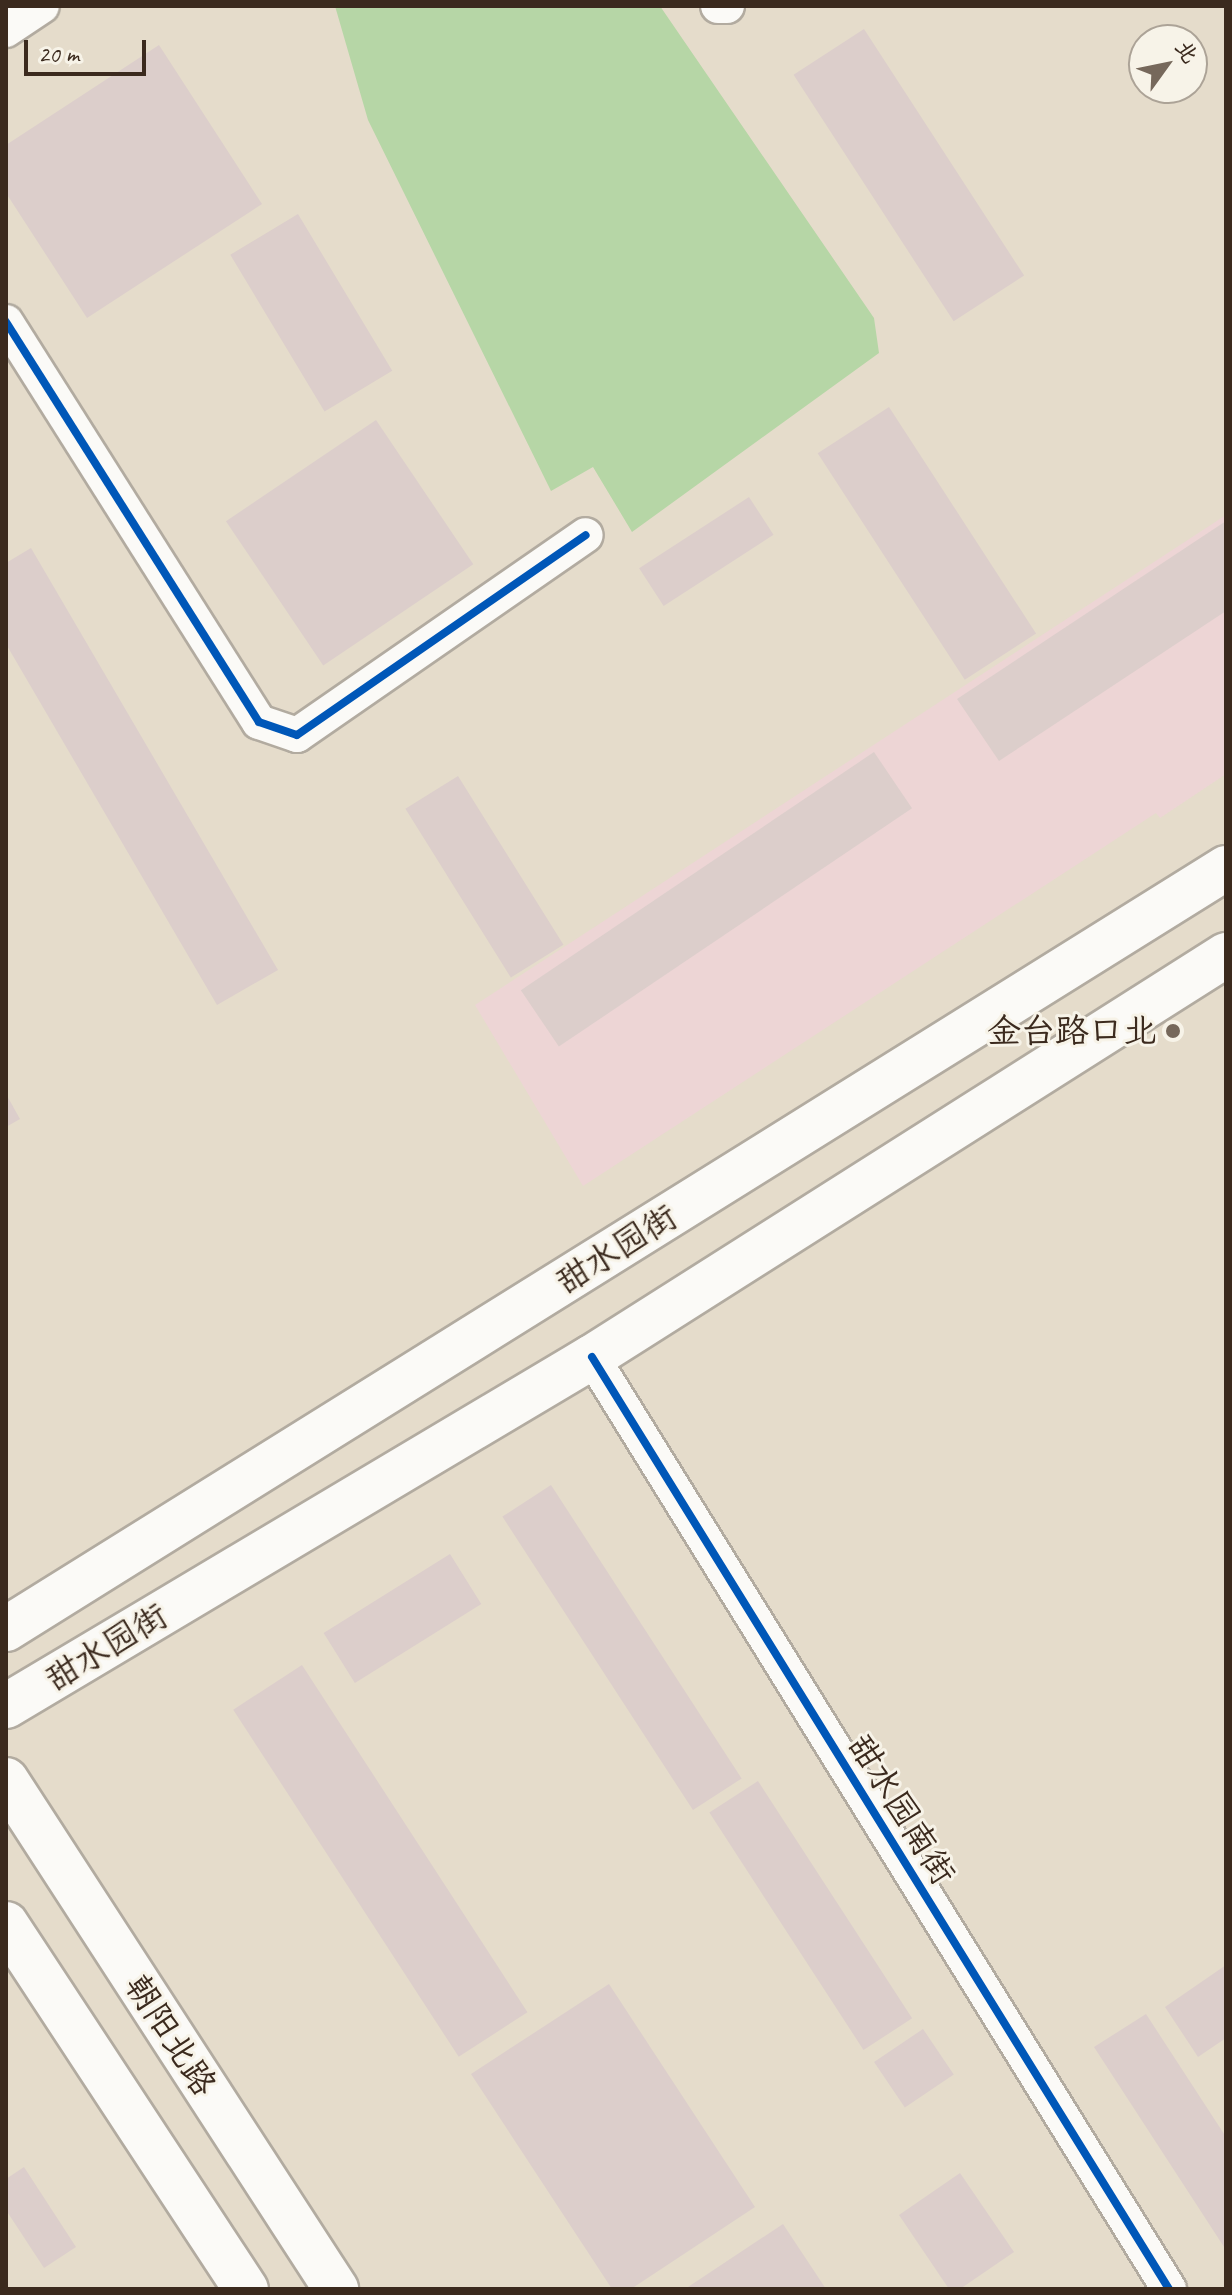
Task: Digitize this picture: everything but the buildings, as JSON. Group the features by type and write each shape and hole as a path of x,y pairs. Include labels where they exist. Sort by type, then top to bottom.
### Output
{"main road":[{"name":"甜水园街","path":"6,1629 1226,868"},
{"name":"甜水园街","path":"6,1706 592,1357 1226,955"},
{"name":"朝阳北路","path":"6,1780 336,2289"},
{"path":"6,1924 246,2289"}],"street":[{"path":"6,30 42,6"},
{"path":"718,6 727,6"},
{"path":"6,322 259,722 297,735 586,535"},
{"name":"甜水园南街","path":"592,1357 1169,2289"}],"shaded area":[{"path":"1226,515 1226,774 1160,818 1156,813 583,1186 475,1005"}],"green space":[{"path":"335,6 660,6 874,318 879,353 632,532 593,467 551,491 368,120"}],"cycle path":[{"path":"6,322 259,722 297,735 586,535"},
{"path":"592,1357 1169,2289"}],"place":[{"name":"金台路口北","path":"1173,1031"}]}
